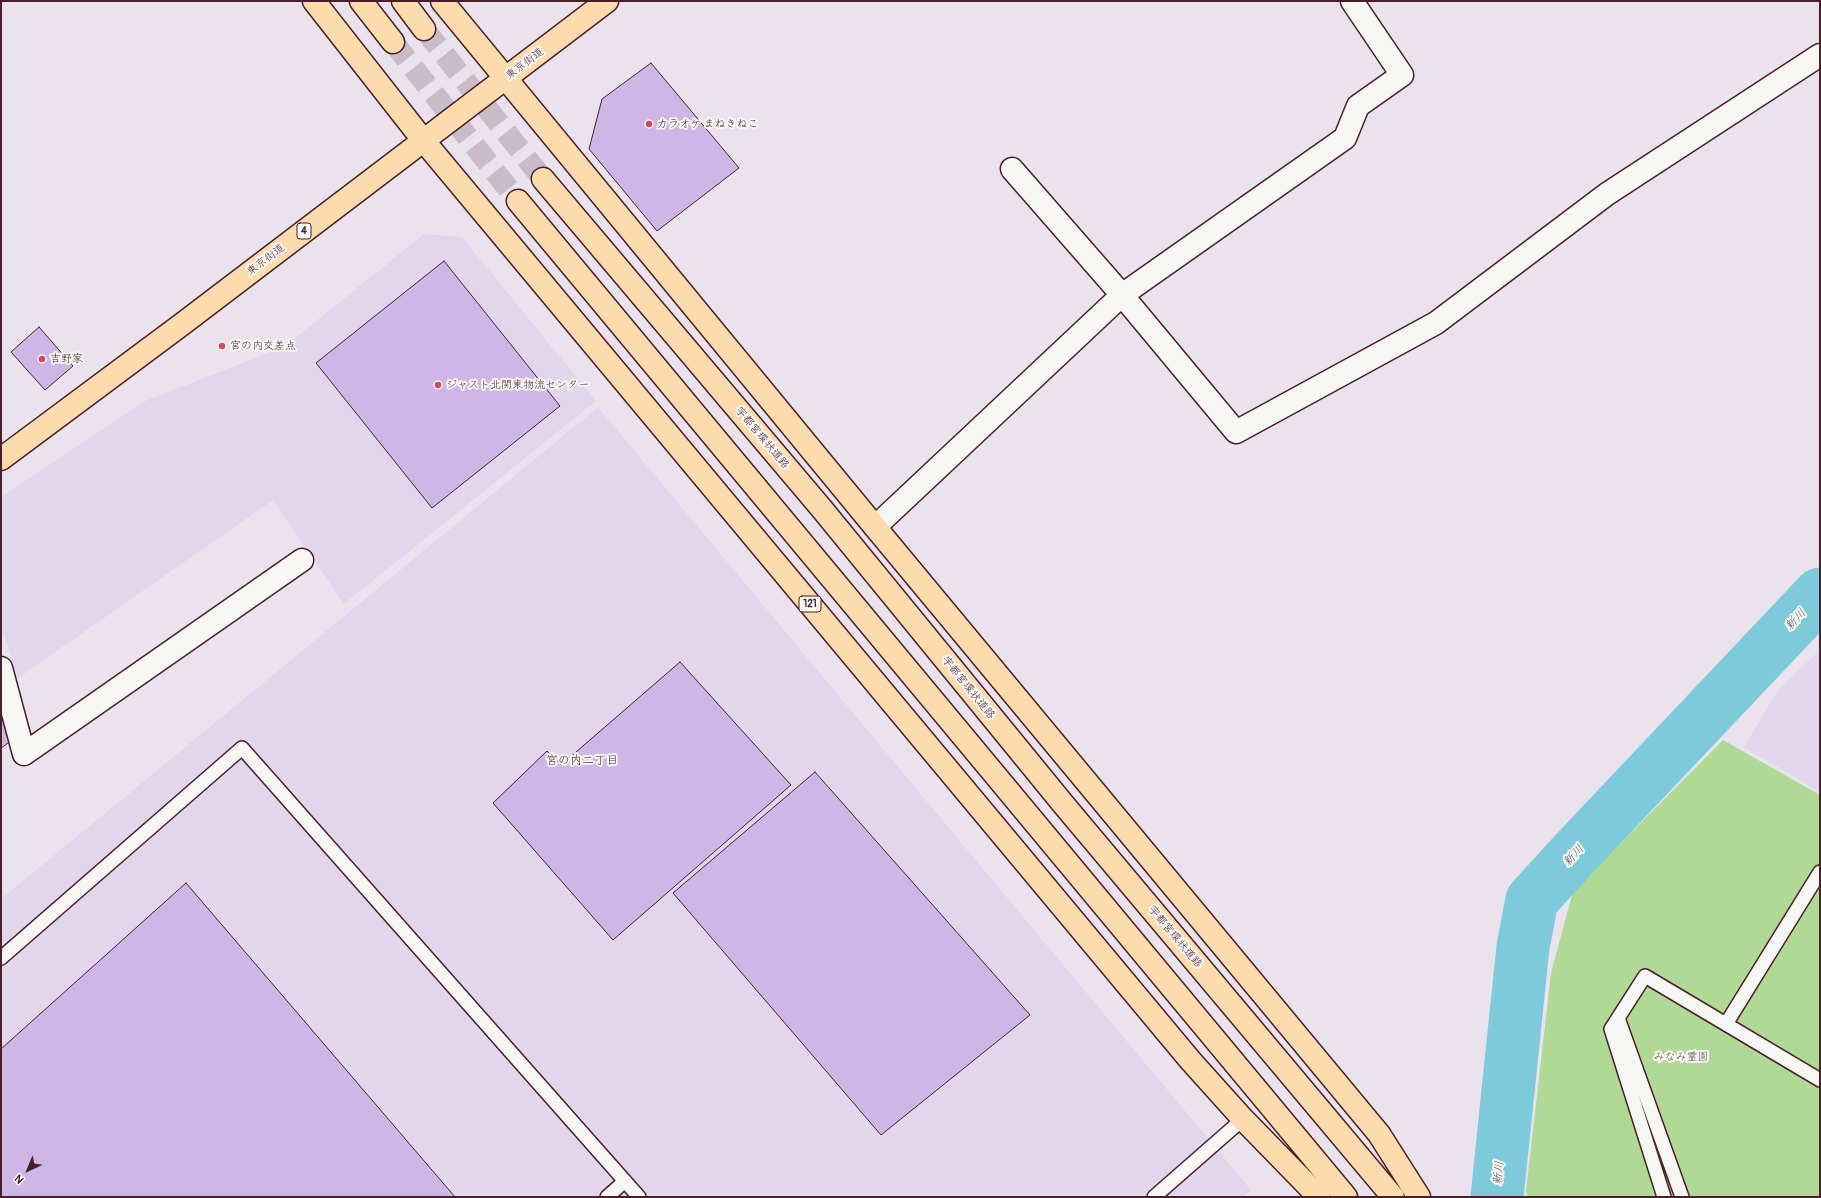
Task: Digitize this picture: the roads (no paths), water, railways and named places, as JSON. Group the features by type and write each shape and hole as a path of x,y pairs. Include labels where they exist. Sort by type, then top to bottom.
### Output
{"highway":[{"name":"121","path":"314,1 423,140 1190,1060 1243,1119 1319,1197"},
{"path":"361,1 393,42"},
{"path":"403,1 424,29"},
{"path":"442,1 875,527 1374,1127 1419,1197"},
{"name":"東京街道","path":"1,459 180,326 607,1"},
{"name":"宇都宮環状道路","path":"543,179 817,503 1064,805 1393,1197"},
{"path":"518,201 929,693 1117,924 1346,1197"}],"street":[{"path":"875,527 1122,295 1345,138 1358,106 1402,74 1352,1"},
{"path":"1012,169 1122,295 1236,432 1436,323 1606,194 1820,55"},
{"path":"1,668 24,754 302,560"},
{"path":"1243,1119 1311,1197"}],"lane":[{"path":"1,958 242,748 639,1197"},
{"path":"1726,1024 1820,872"},
{"path":"1664,1197 1611,1029 1645,976 1820,1080"},
{"path":"1618,1018 1682,1197"},
{"path":"1154,1197 1243,1119"},
{"path":"607,1197 625,1181"}],"waterway":[{"name":"新川","path":"1497,1197 1523,947 1532,900 1820,594"}],"tunnel":[{"path":"424,29 543,179"},
{"path":"393,42 518,201"}],"place":[{"name":"カラオケ まねきねこ","path":"649,124"},
{"name":"宮の内交差点","path":"222,346"},
{"name":"吉野家","path":"42,359"},
{"name":"ジャスト北関東物流センター","path":"438,385"}],"district":[{"name":"宮の内二丁目","path":"582,761"}],"park label":[{"name":"みなみ霊園","path":"1681,1057"}]}
